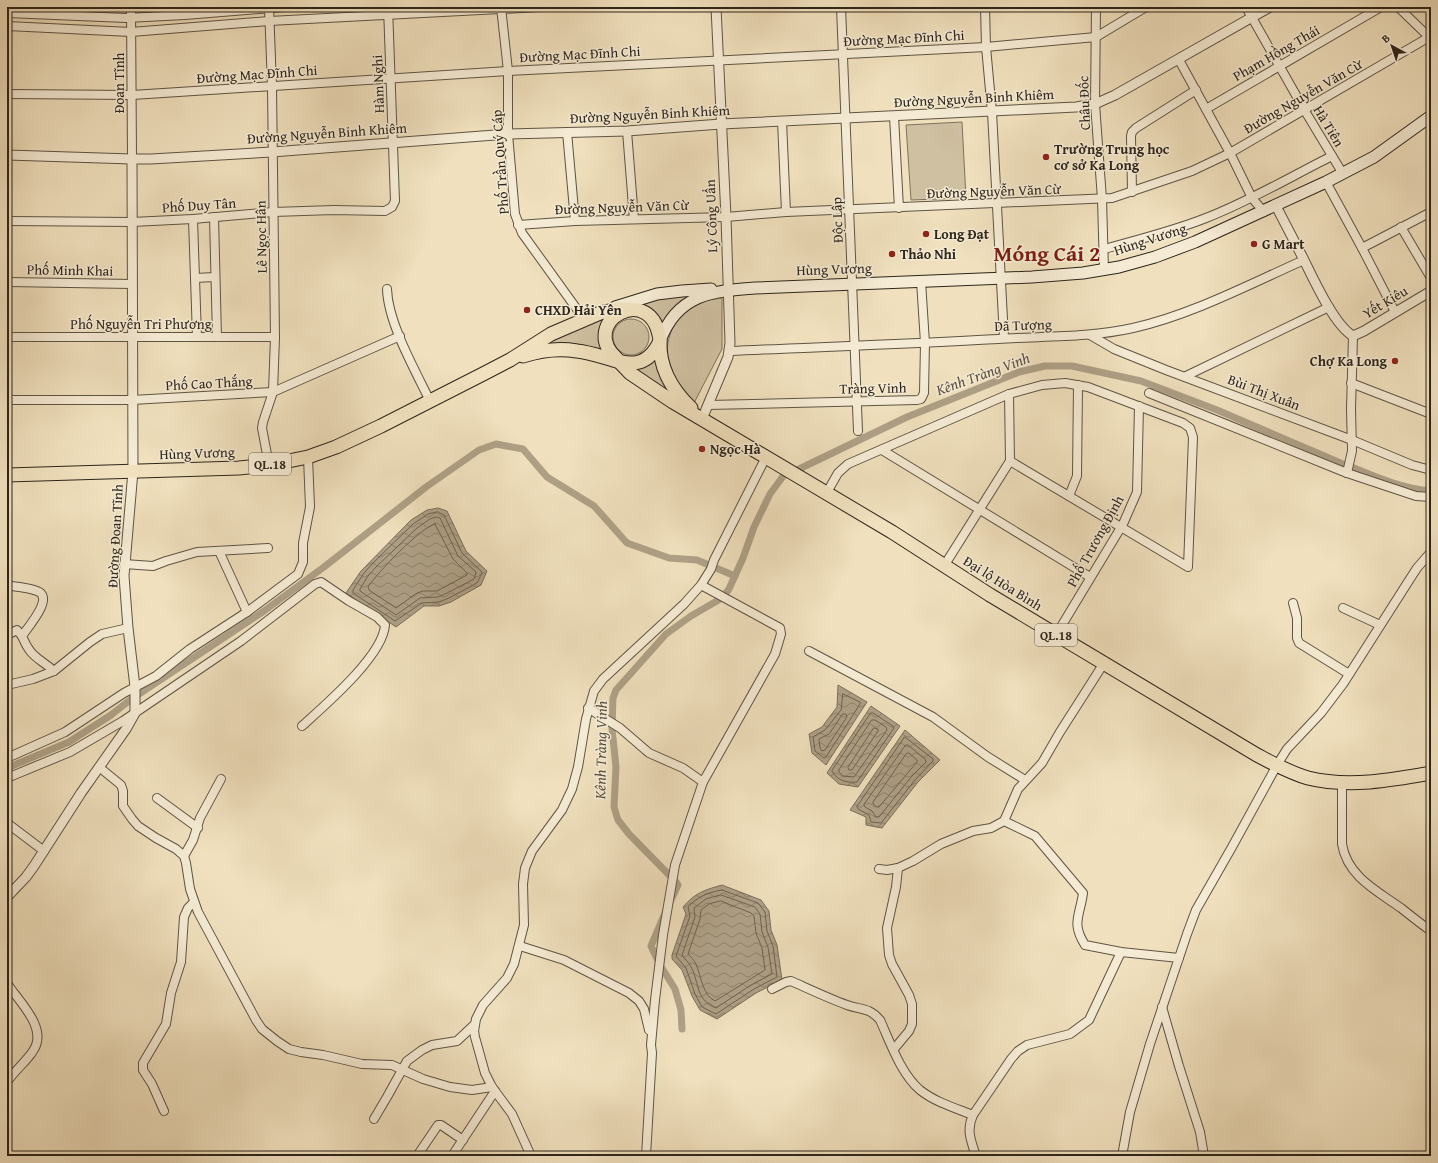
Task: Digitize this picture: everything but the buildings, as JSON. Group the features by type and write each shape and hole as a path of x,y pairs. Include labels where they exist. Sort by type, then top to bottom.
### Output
{"highway":[{"path":"510,360 546,337 584,319 609,310 637,309 652,317 657,324 663,366 669,381 680,397 702,419"},
{"path":"624,310 611,319 605,336 606,345 621,362 673,402 702,419"},
{"path":"510,360 551,349 588,352 621,362 635,363 644,361 651,356 660,341"},
{"path":"588,352 621,362"},
{"name":"Hùng Vương","path":"7,474 207,469 268,465 308,456 343,444 510,360"},
{"name":"Đại lộ Hòa Bình","path":"702,419 892,532 944,566 1236,744 1288,771 1310,778 1342,782 1387,780 1431,773"}],"main road":[{"name":"Hùng Vương","path":"728,290 1062,275 1104,270 1139,262 1175,250 1264,212 1343,174 1387,149 1431,116"},
{"path":"600,313 647,296 697,289 728,290"},
{"path":"660,341 664,330 670,321 686,305 706,294 728,290"},
{"path":"624,310 647,296"}],"street":[{"name":"Đoan Tĩnh","path":"131,7 132,160"},
{"path":"7,13 131,18 284,7"},
{"path":"7,26 132,32 388,11 540,7"},
{"name":"Lý Công Uẩn","path":"702,419 730,351 726,218 716,7"},
{"name":"Độc Lập","path":"841,7 847,118 858,432"},
{"path":"985,7 986,47 992,112 1004,338"},
{"name":"Châu Đốc","path":"1096,7 1095,104 1102,199 1104,270"},
{"name":"Đường Mạc Đĩnh Chi","path":"7,94 132,94 508,71 986,47 1096,37 1146,7"},
{"name":"Hà Tiên","path":"1246,7 1305,111 1343,174"},
{"name":"Đường Nguyễn Bỉnh Khiêm","path":"7,155 132,160 272,152 508,134 627,131 721,124 1076,108 1095,104 1115,95 1270,7"},
{"name":"Phạm Hồng Thái","path":"1206,109 1381,7"},
{"path":"1398,7 1430,37"},
{"name":"Lê Ngọc Hân","path":"268,465 262,428 273,392 275,337 272,86 269,8"},
{"name":"Phố Trần Quý Cáp","path":"501,8 508,71 508,134 515,214 522,233 584,319"},
{"name":"Hàm Nghi","path":"388,11 395,201 392,207"},
{"name":"Đường Nguyễn Văn Cừ","path":"518,225 634,219 726,218 786,212 1112,198 1192,171 1230,153 1305,111 1430,37"},
{"path":"1179,60 1230,153 1252,198 1264,212"},
{"path":"1132,192 1132,132 1196,90"},
{"path":"894,116 899,208"},
{"path":"782,121 786,212"},
{"path":"627,131 634,219"},
{"path":"567,132 575,221"},
{"path":"1104,249 1142,239 1206,218 1252,198 1332,156"},
{"name":"Đường Đoan Tĩnh","path":"132,160 133,471 124,576 135,690 135,710"},
{"path":"1326,182 1395,312"},
{"path":"1276,206 1329,307 1343,328 1353,336 1351,383 1352,451 1347,473"},
{"name":"Phố Duy Tân","path":"7,221 132,222 214,218 274,212 334,210 385,211 392,207"},
{"path":"1362,248 1431,212"},
{"path":"214,218 217,337"},
{"path":"193,219 197,337"},
{"path":"1401,227 1431,278"},
{"name":"Dã Tượng","path":"730,351 925,343 1004,338 1057,337 1090,335 1135,328 1179,314 1304,260"},
{"path":"195,278 215,277"},
{"name":"Tràng Vinh","path":"708,405 857,402 920,399 924,393 925,343 921,281"},
{"name":"Phố Minh Khai","path":"7,282 132,284"},
{"path":"387,290 387,298 400,336 430,401"},
{"name":"Yết Kiêu","path":"1353,336 1431,291"},
{"path":"1186,376 1329,307"},
{"name":"Bùi Thị Xuân","path":"1090,335 1114,349 1352,440 1412,465 1431,470"},
{"name":"Phố Cao Thắng","path":"7,400 132,400 273,392 400,336"},
{"name":"Phố Nguyễn Tri Phương","path":"7,337 275,337"},
{"path":"826,494 838,473 848,464 1009,394 1042,385 1065,383 1088,387 1183,423 1190,428 1193,437 1188,567 1010,461"},
{"path":"1351,383 1431,414"},
{"path":"1069,496 1077,476 1078,385"},
{"path":"1149,393 1347,473 1416,496 1431,497"},
{"path":"944,566 1010,461 1009,394"},
{"name":"Phố Trương Định","path":"1056,635 1121,527 1137,492 1139,406"},
{"path":"882,450 1090,577"},
{"path":"7,758 65,732 135,690 162,672 190,649 247,612 298,574 303,562 303,543 310,507 308,456"},
{"path":"531,1156 512,1114 494,1089 485,1073 475,1037 474,1025 478,1012 507,978 514,964 520,946 524,925 523,884 525,868 532,851 562,810 572,789 578,767 588,708 598,685 661,627 701,585 711,569 714,560 766,457"},
{"path":"124,564 153,566 188,554 268,548"},
{"path":"219,551 247,612"},
{"path":"1122,1156 1132,1105 1148,1049 1196,910 1287,749 1321,713 1349,674 1417,568 1431,552"},
{"path":"7,778 70,752 236,645 315,584 321,582 349,601 377,616 385,625 378,644 363,666 334,697 302,726"},
{"path":"651,1045 656,988 663,935 675,865 703,782 775,654 781,634 780,628 701,585"},
{"path":"12,586 37,590 42,595 44,601 22,636"},
{"path":"1293,603 1297,618 1297,638 1299,643 1349,674"},
{"path":"1343,608 1380,625"},
{"path":"7,685 54,672 72,656 102,634 128,628"},
{"path":"7,635 17,630 33,656 54,672"},
{"path":"809,651 933,717 988,757 1025,780"},
{"path":"879,869 887,870 898,868 941,844 973,831 991,828 1004,822 1018,789 1042,763 1104,663"},
{"path":"588,708 620,728 649,753 683,768 703,782"},
{"path":"7,897 26,877 44,851 99,767 126,729 135,710"},
{"path":"99,767 121,785 123,791 123,806 138,826 176,849 184,856 194,902 225,964 262,1029 289,1049 362,1064 392,1065 423,1079 450,1087 472,1090 494,1089"},
{"path":"184,856 193,840 200,818 221,779"},
{"path":"1342,782 1342,844 1348,863 1367,884 1431,931"},
{"path":"157,798 198,828"},
{"path":"7,822 44,851"},
{"path":"1004,822 1035,836 1083,893 1077,928 1085,945 1121,952 1179,958"},
{"path":"894,1049 912,1024 912,1004 909,995 892,964 889,955 887,928 896,887 898,868"},
{"path":"164,1111 152,1084 143,1070 143,1063 166,1024 171,994 181,962 184,917 188,908 194,902"},
{"path":"520,946 564,960 629,993 639,1001 644,1009 648,1024 652,1053 646,1156"},
{"path":"976,1156 969,1136 970,1122 973,1115 1018,1051 1027,1045 1070,1034 1089,1020 1121,952"},
{"path":"772,989 791,981 847,1005 868,1010 880,1020 905,1072 914,1085 942,1104 973,1115"},
{"path":"7,983 31,1016 37,1030 38,1040 33,1052 7,1082"},
{"path":"1162,1007 1200,1132 1204,1156"},
{"path":"374,1119 407,1061 432,1045 457,1041 474,1025"},
{"path":"452,1156 494,1089"},
{"path":"417,1156 438,1125 441,1125 463,1140"}],"shaded area":[{"path":"962,122 966,198 911,200 906,125"},
{"path":"692,294 679,304 660,325 638,305 663,297"},
{"path":"722,298 722,349 694,403 683,392 670,371 667,352 670,333 674,325 687,310 701,302"},
{"path":"594,319 603,319 603,351 542,343"},
{"path":"631,319 644,324 649,337 644,350 631,355 618,350 613,337 618,324"},
{"path":"656,357 672,394 630,369"}],"water":[{"path":"438,508 447,511 466,551 487,571 481,585 451,602 439,606 424,606 396,627 346,593 361,571 411,520 427,510"},
{"path":"838,685 867,702 826,765 812,753 809,734 822,727 837,707"},
{"path":"871,706 900,726 858,787 839,784 827,773"},
{"path":"905,730 940,760 918,782 882,828 866,825 866,817 850,810"},
{"path":"722,885 761,900 769,911 771,930 777,945 782,980 756,993 717,1019 700,1010 692,996 682,970 672,959 672,955 686,914 683,907 692,898 700,893"}],"waterway":[{"name":"Kênh Tràng Vinh","path":"797,470 907,417 1019,372 1045,366 1072,366 1141,381 1217,410 1343,464"},
{"path":"7,768 69,742 111,715 130,700 264,611 324,567 426,487 479,450 496,444 523,449 547,477 594,506 627,543 669,558 697,560 735,576"},
{"name":"Kênh Tràng Vinh","path":"1354,468 1402,485 1431,491"},
{"name":"Kênh Tràng Vinh","path":"670,902 678,885 629,834 618,820 614,807 616,767 612,729 613,698 616,690 666,634 691,616 722,598 729,589 743,558 754,527 770,494 784,475"},
{"name":"Kênh Tràng Vinh","path":"666,911 651,946 660,965 675,989 681,1010 682,1029"}],"place":[{"name":"Trường Trung học cơ sở Ka Long","path":"1046,157"},
{"name":"Long Đạt","path":"926,234"},
{"name":"G Mart","path":"1254,244"},
{"name":"Thảo Nhi","path":"892,254"},
{"name":"CHXD Hải Yên","path":"527,310"},
{"name":"Chợ Ka Long","path":"1395,361"},
{"name":"Ngọc Hà","path":"702,449"}],"district":[{"name":"Móng Cái 2","path":"1047,253"}]}
